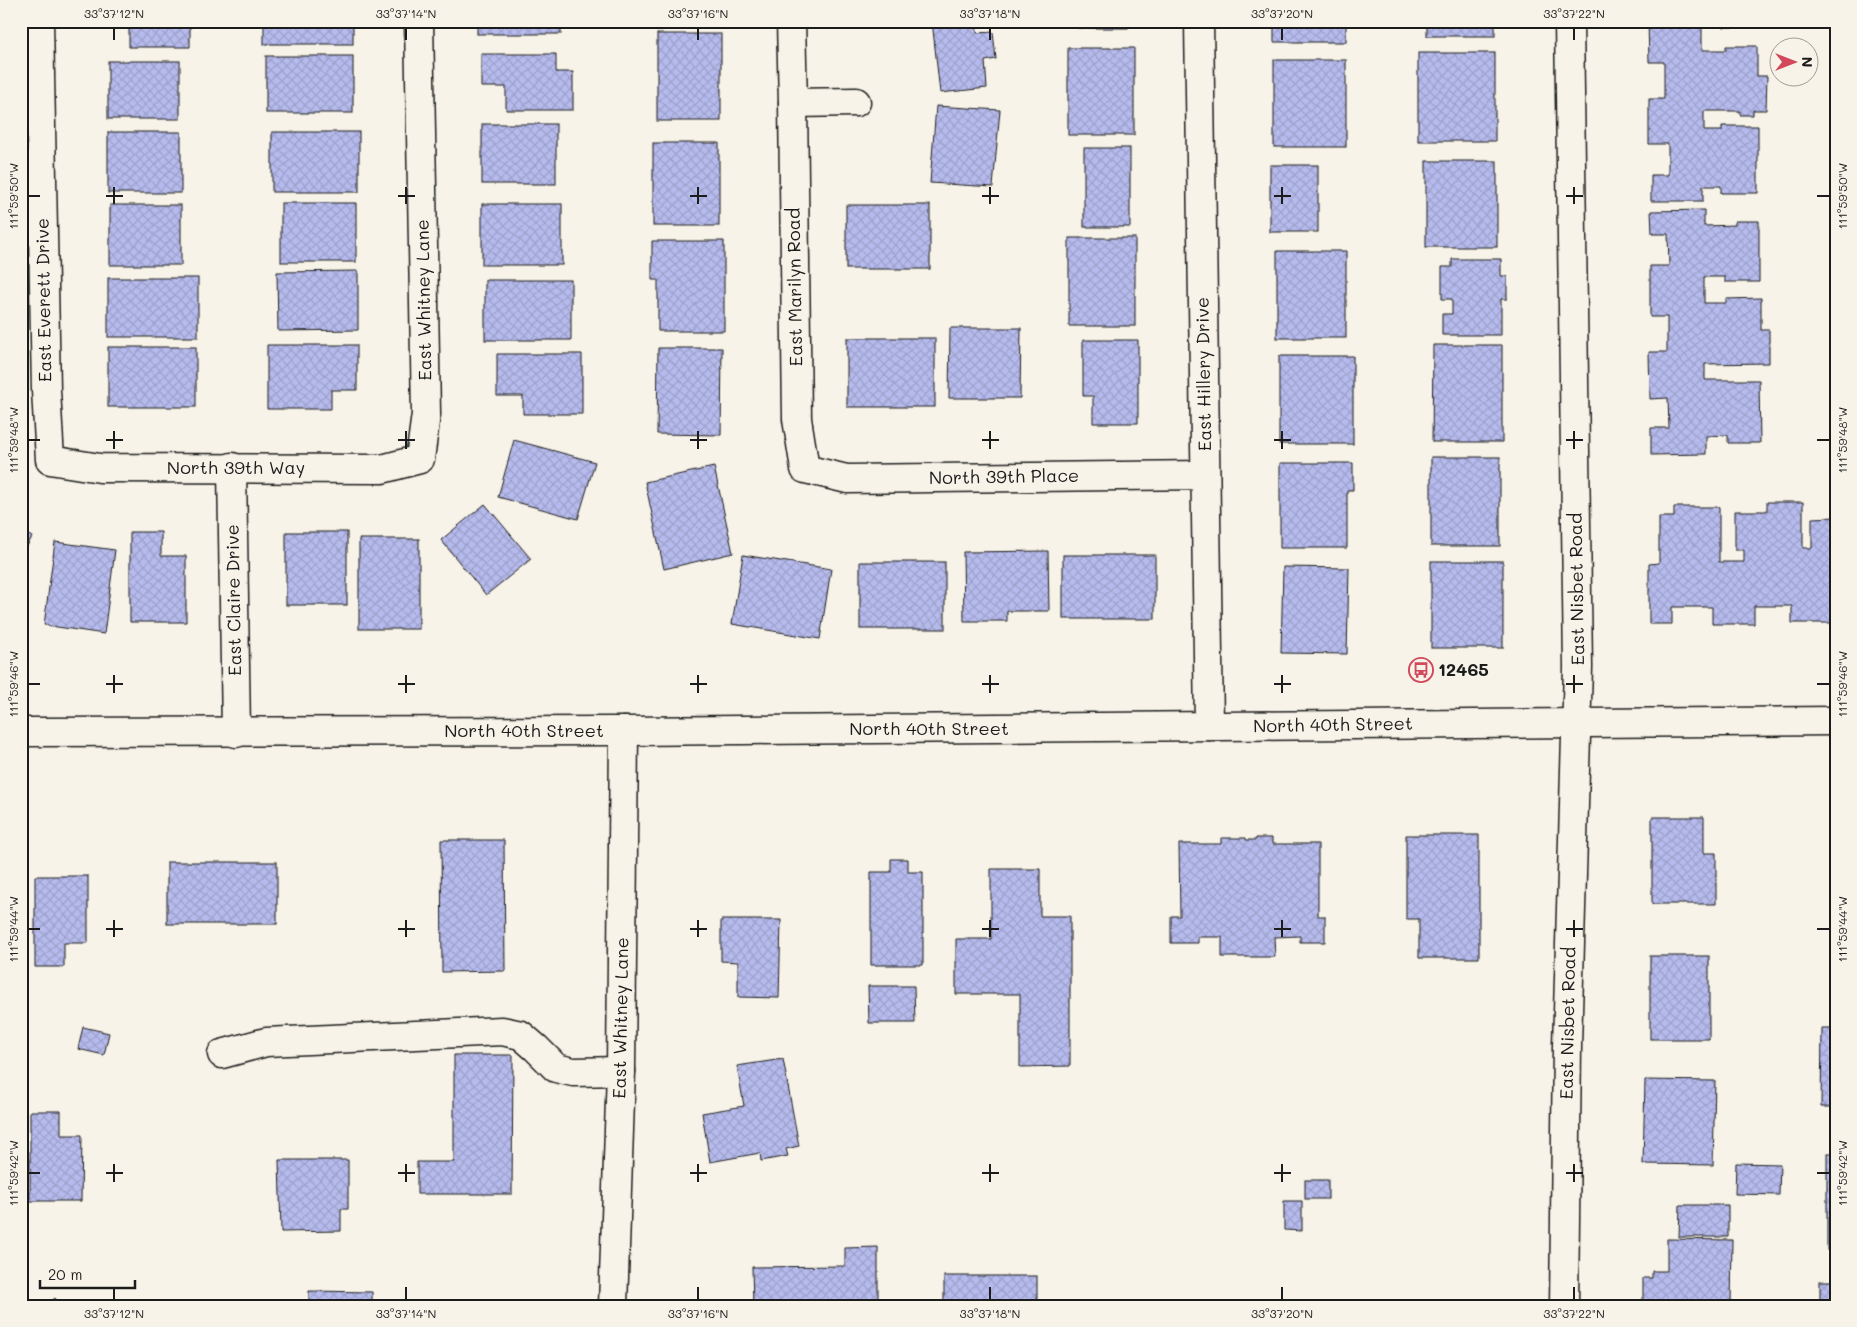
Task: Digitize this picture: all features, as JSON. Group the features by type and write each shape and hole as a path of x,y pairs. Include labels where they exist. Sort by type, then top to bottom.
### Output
{"street":[{"name":"East Everett Drive","path":"39,21 31,106 50,460"},
{"name":"East Whitney Lane","path":"419,21 426,414 420,459"},
{"name":"East Marilyn Road","path":"791,21 794,103 797,419 805,469"},
{"name":"East Hillery Drive","path":"1199,21 1209,726"},
{"name":"East Nisbet Road","path":"1564,1306 1567,1046 1578,653 1569,21"},
{"path":"794,103 856,102"},
{"name":"North 39th Way","path":"50,460 100,468 382,469 420,459"},
{"name":"East Claire Drive","path":"232,468 236,733"},
{"name":"North 39th Place","path":"805,469 847,479 1205,474"},
{"name":"North 40th Street","path":"21,732 624,731 1836,721"},
{"name":"East Whitney Lane","path":"613,1306 620,1071 624,731"},
{"path":"222,1054 266,1042 502,1031 521,1035 556,1068 573,1072 620,1071"}],"building":[{"path":"105,21 190,21 190,47 129,47 129,23 105,23"},
{"path":"264,21 353,21 353,44 264,44"},
{"path":"477,21 561,21 561,34 477,34"},
{"path":"932,21 976,21 977,33 993,32 996,59 985,61 987,88 940,93"},
{"path":"1078,21 1128,21 1128,28 1078,28"},
{"path":"1274,21 1346,21 1346,42 1274,42"},
{"path":"1427,21 1495,21 1495,36 1427,36"},
{"path":"1648,21 1702,21 1702,50 1726,50 1726,46 1757,46 1757,76 1767,76 1766,110 1753,110 1753,115 1740,115 1740,111 1704,111 1704,131 1722,131 1722,126 1758,126 1758,193 1721,193 1721,186 1703,186 1703,201 1651,201 1651,175 1668,175 1668,144 1649,144 1649,99 1664,99 1664,62 1649,62"},
{"path":"1724,21 1757,21 1757,27 1724,27"},
{"path":"657,34 721,34 721,121 657,121"},
{"path":"1068,48 1134,48 1134,135 1068,135"},
{"path":"1418,53 1495,53 1495,141 1418,141"},
{"path":"481,54 556,54 556,72 573,72 573,110 506,110 506,87 481,87"},
{"path":"266,56 353,56 353,113 266,113"},
{"path":"1274,60 1346,60 1346,147 1274,147"},
{"path":"108,61 180,61 180,119 108,119"},
{"path":"936,106 1000,110 993,187 930,183"},
{"path":"482,124 556,124 556,184 482,184"},
{"path":"108,132 181,132 181,193 108,193"},
{"path":"272,132 359,132 359,192 272,192"},
{"path":"653,143 719,143 719,226 653,226"},
{"path":"1084,148 1130,148 1130,227 1084,227"},
{"path":"1426,161 1497,161 1497,247 1426,247"},
{"path":"1270,165 1318,165 1318,232 1270,232"},
{"path":"281,203 356,203 356,262 281,262"},
{"path":"482,204 562,204 562,265 482,265"},
{"path":"110,205 181,205 181,265 110,265"},
{"path":"846,205 930,205 930,269 846,269"},
{"path":"1704,210 1704,226 1735,225 1735,221 1759,221 1759,282 1725,282 1725,277 1704,277 1704,303 1726,303 1726,299 1761,298 1761,330 1769,330 1769,363 1705,364 1705,380 1759,380 1760,443 1728,443 1728,435 1706,436 1706,454 1651,455 1651,428 1669,428 1668,398 1650,399 1649,352 1667,352 1667,317 1650,317 1650,266 1669,266 1668,234 1652,234 1651,211"},
{"path":"1069,238 1135,238 1135,326 1069,326"},
{"path":"652,241 724,241 724,331 658,331 658,280 652,280"},
{"path":"1277,251 1346,251 1346,338 1277,338"},
{"path":"1452,259 1501,259 1501,276 1507,276 1507,299 1501,299 1501,335 1442,335 1442,314 1452,314 1452,299 1442,299 1442,267 1452,267"},
{"path":"358,271 358,330 278,331 277,272"},
{"path":"108,278 198,278 198,337 108,337"},
{"path":"485,280 571,280 571,340 485,340"},
{"path":"950,328 1021,328 1020,398 949,398"},
{"path":"847,338 935,338 935,407 847,407"},
{"path":"1083,340 1138,340 1138,423 1093,423 1093,396 1083,396"},
{"path":"267,345 357,345 357,390 331,390 331,409 267,409"},
{"path":"1433,345 1502,345 1502,442 1432,442"},
{"path":"108,347 196,347 196,407 108,407"},
{"path":"658,348 722,348 721,435 657,434"},
{"path":"497,354 582,354 582,414 523,414 523,396 497,396"},
{"path":"1279,356 1353,356 1353,444 1279,444"},
{"path":"514,440 595,462 578,519 498,497"},
{"path":"1431,457 1500,457 1500,546 1431,546"},
{"path":"1280,463 1353,463 1353,490 1347,490 1347,548 1280,548"},
{"path":"714,467 733,553 664,569 645,482"},
{"path":"1767,502 1803,502 1803,548 1812,548 1812,518 1836,517 1836,605 1833,605 1833,623 1792,623 1792,606 1754,606 1754,624 1712,624 1712,607 1672,607 1672,624 1649,624 1649,564 1659,563 1659,517 1674,517 1674,507 1719,507 1719,562 1744,562 1744,550 1735,550 1735,511 1767,511"},
{"path":"485,504 531,559 486,595 441,540"},
{"path":"21,531 32,537 21,557"},
{"path":"130,532 161,532 161,556 186,556 186,622 130,622"},
{"path":"286,532 347,532 347,605 286,605"},
{"path":"359,539 419,539 419,629 359,629"},
{"path":"55,542 115,550 104,634 44,625"},
{"path":"1048,551 1049,611 1007,611 1007,621 964,621 963,552"},
{"path":"743,555 831,569 820,639 732,624"},
{"path":"1063,555 1155,555 1155,619 1063,619"},
{"path":"1431,561 1503,561 1503,648 1431,648"},
{"path":"860,562 945,562 945,629 860,629"},
{"path":"1283,567 1349,568 1347,654 1281,653"},
{"path":"1652,817 1704,817 1704,853 1716,853 1716,904 1652,904"},
{"path":"1406,835 1479,835 1479,958 1419,958 1419,919 1406,919"},
{"path":"1221,838 1256,840 1256,838 1272,838 1272,844 1318,844 1318,916 1325,916 1325,942 1300,942 1300,936 1274,937 1275,957 1222,957 1222,937 1198,937 1198,943 1171,943 1171,916 1180,916 1179,844 1221,844"},
{"path":"441,840 504,840 505,971 442,972"},
{"path":"891,859 908,859 908,872 923,872 923,965 871,965 871,872 891,872"},
{"path":"21,860 27,860 27,928 21,928"},
{"path":"167,862 277,862 277,924 167,924"},
{"path":"991,869 1040,869 1040,916 1070,916 1070,1066 1020,1067 1020,994 956,994 956,939 991,939"},
{"path":"35,876 88,876 88,943 64,943 64,967 35,967"},
{"path":"721,920 781,920 779,998 738,997 738,962 721,961"},
{"path":"1650,956 1709,956 1709,1039 1650,1039"},
{"path":"868,986 914,986 915,1023 869,1023"},
{"path":"83,1027 109,1033 104,1055 78,1049"},
{"path":"1822,1028 1836,1028 1836,1107 1821,1107"},
{"path":"454,1055 513,1055 512,1194 417,1194 417,1162 454,1162"},
{"path":"783,1059 799,1146 786,1149 788,1156 761,1161 760,1153 710,1162 702,1113 744,1106 737,1066"},
{"path":"1645,1080 1715,1081 1713,1165 1643,1164"},
{"path":"30,1111 61,1111 61,1135 82,1135 81,1201 30,1201"},
{"path":"1827,1153 1836,1153 1836,1250 1827,1250"},
{"path":"279,1160 348,1160 348,1209 341,1209 341,1231 281,1232"},
{"path":"1736,1163 1780,1164 1779,1195 1735,1194"},
{"path":"1305,1180 1328,1180 1328,1199 1305,1199"},
{"path":"1284,1201 1302,1201 1302,1231 1284,1230"},
{"path":"1680,1205 1728,1205 1728,1237 1679,1237"},
{"path":"1667,1239 1732,1240 1731,1306 1643,1306 1643,1278 1652,1278 1652,1271 1667,1271"},
{"path":"878,1247 878,1306 753,1306 752,1267 845,1266 845,1248"},
{"path":"944,1276 1037,1276 1037,1306 944,1306"},
{"path":"1820,1281 1836,1281 1836,1306 1820,1306"},
{"path":"309,1291 372,1292 372,1306 309,1306"},
{"path":"23,1297 30,1306 21,1306 21,1298"},
{"path":"55,1298 62,1306 45,1306"}],"place":[{"name":"12465","path":"1421,670"}]}
